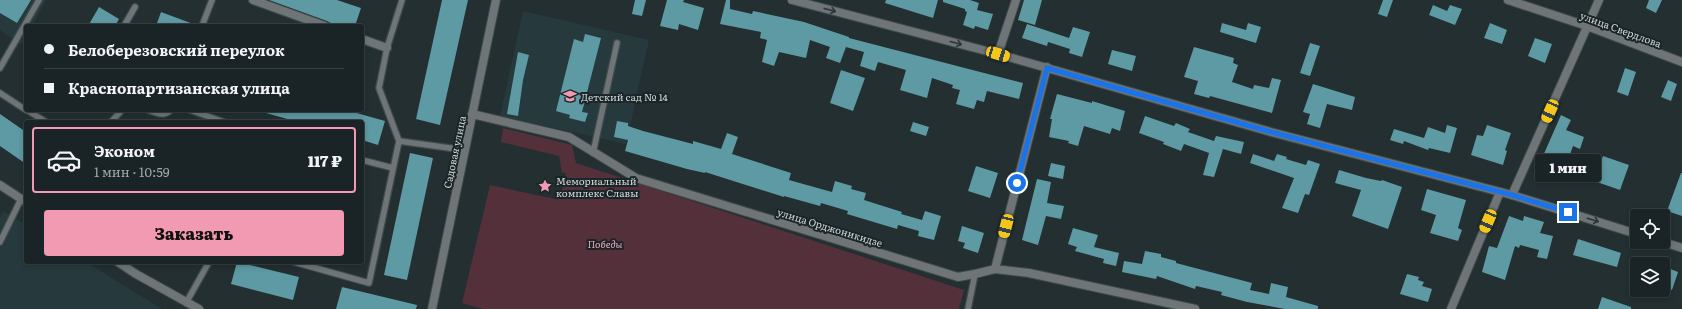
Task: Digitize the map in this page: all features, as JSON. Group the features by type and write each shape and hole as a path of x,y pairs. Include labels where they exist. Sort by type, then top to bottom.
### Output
{"street":[{"path":"253,0 319,24"},
{"name":"Садовая улица","path":"432,309 496,0"},
{"path":"792,0 998,54 1279,134 1512,195 1630,232"},
{"path":"998,54 1016,0"},
{"name":"улица Свердлова","path":"1508,0 1587,26 1682,62"},
{"path":"1512,195 1599,0"},
{"path":"364,40 387,48"},
{"path":"995,269 1047,68"},
{"name":"улица Орджоникидзе","path":"472,114 569,137 636,178 958,277 995,269 1029,273 1195,309"},
{"path":"0,185 24,201"},
{"path":"1451,309 1500,192"},
{"path":"1670,244 1682,248"},
{"path":"121,264 196,309"}],"lane":[{"path":"25,24 39,0"},
{"path":"203,24 212,0"},
{"path":"301,264 369,283 399,142 379,88 387,48 402,0"},
{"path":"125,24 135,7"},
{"path":"0,68 24,26"},
{"path":"593,152 617,43"},
{"path":"0,93 24,109"},
{"path":"29,112 43,120"},
{"path":"113,120 120,112"},
{"path":"156,112 164,114 168,112"},
{"path":"196,112 218,120"},
{"path":"399,142 464,150"},
{"path":"364,161 393,168"},
{"path":"0,242 24,201"},
{"path":"186,303 208,264"},
{"path":"968,309 975,274"}],"shaded area":[{"path":"0,0 46,0 33,24 24,24 24,40 21,45 0,30"},
{"name":"Детский сад № 14","path":"523,11 649,40 626,144 500,116"},
{"path":"3,211 24,224 24,264 89,264 162,309 0,309 0,217"}],"green space":[{"name":"Победы","path":"503,128 572,145 576,163 964,290 959,309 483,309 462,303 490,185 555,199 558,190 562,190 566,173 562,173 559,156 501,142"}],"building":[{"path":"0,0 31,0 17,23 0,13"},
{"path":"269,0 337,0 361,8 356,24 332,24"},
{"path":"442,0 468,0 440,125 416,119"},
{"path":"635,0 646,0 642,16 632,14"},
{"path":"667,0 684,0 683,2 704,8 698,30 679,24 678,30 660,26"},
{"path":"726,0 730,0 730,9 752,14 753,11 804,22 849,38 1023,83 1019,99 987,91 984,102 977,100 974,109 956,104 960,90 952,88 953,85 932,78 927,98 900,90 906,70 878,62 875,71 860,66 864,52 846,47 840,63 826,58 830,47 810,40 806,58 779,52 774,66 762,62 767,40 760,38 761,32 720,24"},
{"path":"886,0 938,0 933,18 885,3"},
{"path":"943,0 970,0 979,3 977,10 993,14 988,30 975,26 974,29 963,25 967,12 965,9 943,2"},
{"path":"1024,0 1042,0 1035,25 1018,20"},
{"path":"1383,0 1393,0 1387,17 1378,14"},
{"path":"1649,0 1662,0 1656,13 1646,8"},
{"path":"1433,5 1447,11 1450,5 1462,9 1455,25 1429,15"},
{"path":"99,7 119,19 116,24 89,24"},
{"path":"161,12 193,24 157,24"},
{"path":"1222,23 1246,30 1248,23 1261,27 1256,43 1220,32"},
{"path":"1490,23 1507,30 1502,44 1484,38"},
{"path":"1027,24 1069,38 1073,27 1090,32 1082,57 1069,53 1070,49 1048,42 1047,46 1022,38"},
{"path":"585,34 601,38 582,112 588,113 585,122 569,118 570,115 556,111 574,39 583,42"},
{"path":"1535,38 1552,44 1545,63 1528,56"},
{"path":"1310,43 1320,46 1310,76 1300,73"},
{"path":"1194,47 1234,58 1233,63 1238,65 1232,82 1253,89 1254,85 1269,88 1272,78 1281,80 1272,113 1210,96 1209,98 1194,94 1198,81 1184,77"},
{"path":"1112,50 1136,56 1132,71 1108,64"},
{"path":"518,52 529,55 523,80 518,116 507,114"},
{"path":"1625,68 1636,72 1628,96 1617,92"},
{"path":"841,70 865,78 853,111 830,103"},
{"path":"1668,80 1677,84 1671,101 1661,97"},
{"path":"1313,84 1355,97 1352,110 1327,104 1320,128 1307,124 1310,114 1303,112"},
{"path":"1057,94 1092,103 1092,101 1125,111 1120,131 1112,128 1110,134 1084,126 1078,146 1068,143 1069,141 1049,137 1052,119 1050,119"},
{"path":"353,112 385,121 378,145 364,141 364,120 291,120 266,113"},
{"path":"0,114 24,131 24,163 0,146"},
{"path":"1561,115 1571,120 1566,130 1584,137 1580,149 1573,146 1563,174 1539,165"},
{"path":"1145,116 1174,126 1176,123 1190,129 1188,132 1214,141 1216,136 1244,142 1241,154 1223,149 1214,177 1203,175 1209,153 1184,144 1181,151 1163,144 1164,142 1139,133"},
{"path":"617,121 628,123 628,126 643,131 693,144 693,141 721,149 727,133 738,137 732,154 791,173 789,180 832,192 835,181 852,186 851,189 866,193 864,200 902,212 901,214 922,220 925,211 941,216 934,240 918,236 919,231 898,225 897,229 847,214 848,211 821,203 820,206 784,197 705,172 687,169 625,151 628,140 614,137"},
{"path":"913,122 929,127 926,136 910,131"},
{"path":"1447,125 1457,128 1450,153 1429,148 1428,150 1404,141 1403,144 1390,140 1394,129 1424,138 1428,127 1445,133"},
{"path":"1487,125 1511,133 1505,150 1507,151 1503,165 1471,155 1477,135 1483,136"},
{"path":"410,153 433,158 407,280 384,275"},
{"path":"1253,154 1274,161 1277,154 1287,157 1286,159 1306,165 1308,160 1320,164 1309,195 1305,194 1298,213 1282,208 1294,178 1250,163"},
{"path":"1603,156 1629,165 1620,190 1594,181"},
{"path":"1051,163 1065,166 1063,179 1048,176"},
{"path":"976,166 998,173 990,198 968,191"},
{"path":"1339,170 1366,178 1382,180 1402,187 1388,229 1352,216 1361,190 1335,183"},
{"path":"1682,173 1682,216 1670,212 1670,209 1668,209"},
{"path":"1037,179 1051,182 1047,203 1064,206 1061,219 1046,216 1038,245 1022,240"},
{"path":"1427,189 1466,200 1458,228 1462,230 1458,241 1430,233 1436,215 1421,210"},
{"path":"1509,216 1523,221 1524,216 1544,222 1540,233 1553,236 1547,259 1537,257 1539,250 1520,245 1519,248 1515,246 1505,280 1482,272 1489,246 1497,248"},
{"path":"962,226 984,233 978,253 963,248 965,243 958,241"},
{"path":"1073,228 1098,235 1094,247 1119,253 1116,266 1103,263 1104,259 1075,251 1077,247 1068,244"},
{"path":"1578,239 1621,253 1617,267 1573,255"},
{"path":"1145,251 1161,254 1161,257 1176,261 1176,263 1252,283 1250,290 1269,294 1271,283 1288,287 1286,297 1318,306 1318,309 1285,309 1247,302 1221,295 1222,292 1196,286 1195,289 1157,276 1156,279 1122,272 1124,261 1142,264"},
{"path":"236,264 245,264 299,277 293,300 231,284"},
{"path":"1670,269 1678,272 1672,290 1670,289"},
{"path":"1407,274 1419,277 1418,280 1424,282 1422,286 1432,289 1428,302 1400,294"},
{"path":"342,287 417,305 416,309 336,309"},
{"path":"1602,297 1631,307 1631,309 1598,309"}],"place":[{"name":"Детский сад № 14","path":"570,96"},
{"name":"Мемориальный комплекс Славы","path":"545,186"}],"route":[{"path":"1017,183 1047,68 1271,132 1512,195 1568,212"}]}
